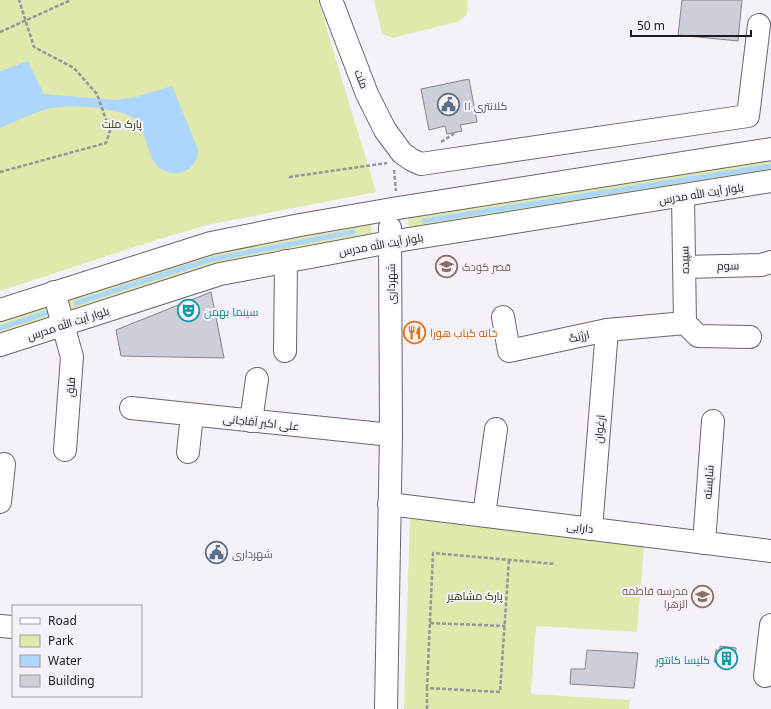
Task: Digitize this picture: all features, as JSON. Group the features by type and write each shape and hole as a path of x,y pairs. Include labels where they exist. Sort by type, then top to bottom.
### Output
{"main road":[{"name":"ملت","path":"331,0 367,94 385,130 402,153 421,164 748,116 759,25"},
{"path":"0,310 211,243 300,226 393,203 771,149"},
{"name":"بلوار آیت الله مدرس","path":"0,345 220,274 390,242 771,181"},
{"name":"سپیده","path":"683,196 685,324"},
{"name":"شهرداری","path":"386,709 391,435 390,242 393,203"},
{"path":"285,351 286,261"},
{"name":"سوم","path":"685,267 761,265 771,262"},
{"name":"فلق","path":"54,292 72,357 65,450"},
{"name":"ارژنگ","path":"503,317 509,351 607,330 685,324"},
{"path":"685,324 698,336 750,337"},
{"name":"ارغوان","path":"591,529 607,330"},
{"path":"251,421 257,379"},
{"name":"علی اکبر آقاجانی","path":"131,408 391,435"},
{"path":"188,452 192,415"},
{"name":"شایسته","path":"704,543 713,421"},
{"path":"484,515 496,429"},
{"path":"0,502 4,464"},
{"name":"دارایی","path":"389,504 771,551"},
{"path":"765,676 771,625"},
{"path":"0,626 12,627"}],"path":[{"path":"0,172 106,143 110,131 97,94 74,68 34,47 19,0"},
{"path":"0,32 71,0"},
{"path":"289,177 387,163 394,170 393,203"},
{"path":"427,709 433,553 555,564"},
{"path":"427,688 500,692 509,560"},
{"path":"430,623 505,626"}],"green space":[{"name":"پارک ملت","path":"0,0 318,0 376,192 207,225 0,291"},
{"path":"374,0 468,0 467,15 457,22 393,38 382,34"},
{"path":"771,149 771,181 411,239 406,207"},
{"path":"370,213 373,245 73,317 64,299 72,287"},
{"path":"44,301 53,319 0,345 0,310"},
{"name":"پارک مشاهیر","path":"410,519 644,545 637,632 536,626 531,694 630,700 629,709 404,709"}],"water":[{"path":"28,61 44,94 116,100 136,97 172,86 198,149 195,162 186,171 180,173 167,172 161,169 154,162 140,123 123,113 111,110 71,106 51,108 45,109 0,128 0,71"}],"building":[{"path":"682,0 742,0 738,41 678,35"},
{"name":"کلانتری ۱۱","path":"469,79 477,122 460,125 462,131 447,134 445,126 429,130 421,89"},
{"name":"سینما بهمن","path":"211,292 224,358 121,356 116,330"},
{"name":"کلیسا کانتور","path":"720,646 736,648 735,665 714,662 716,650 720,650"},
{"path":"587,650 638,653 634,688 570,684 571,669 585,669"}],"waterway":[{"path":"424,221 771,166"},
{"path":"76,303 209,260 353,232"},
{"path":"0,328 46,313"}],"place":[{"name":"کلانتری ۱۱","path":"449,105"},
{"name":"قصر کودک","path":"447,266"},
{"name":"سینما بهمن","path":"189,311"},
{"name":"خانه کباب هورا","path":"414,332"},
{"name":"شهرداری","path":"216,553"},
{"name":"مدرسه فاطمه الزهرا","path":"703,596"},
{"name":"کلیسا کانتور","path":"726,659"}]}
